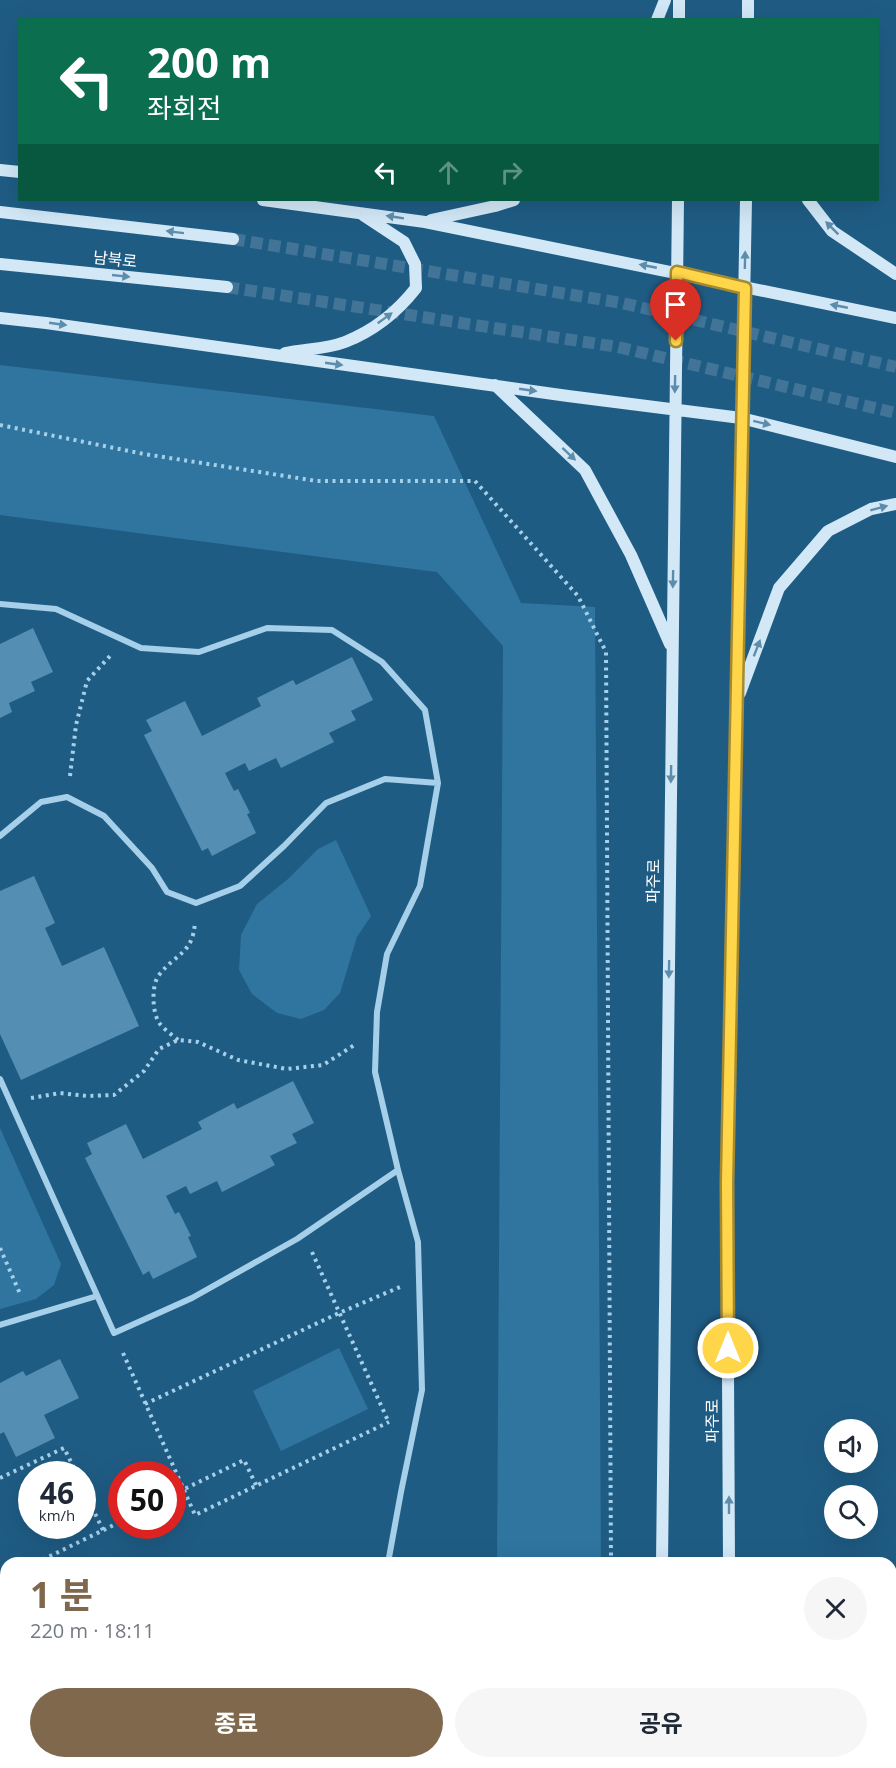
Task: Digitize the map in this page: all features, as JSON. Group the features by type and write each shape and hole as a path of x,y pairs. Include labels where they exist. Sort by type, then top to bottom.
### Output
{"main road":[{"path":"658,18 665,0"},
{"path":"679,0 679,18"},
{"path":"748,0 748,18"},
{"path":"0,170 18,172"},
{"path":"272,201 425,222 896,318"},
{"path":"425,222 511,201"},
{"name":"파주로","path":"662,1557 678,201"},
{"name":"파주로","path":"729,1557 727,1182 746,201"},
{"path":"809,201 832,231 896,274"},
{"path":"272,355 344,343 367,331 402,306 416,288 415,264 404,242 357,211"},
{"name":"남북로","path":"0,212 233,239"},
{"name":"남북로","path":"0,264 227,287"},
{"path":"0,318 741,418 896,457"},
{"path":"495,385 585,470 631,555 672,648"},
{"path":"736,702 779,588 828,531 871,509 896,504"}],"street":[{"path":"0,604 56,609 141,648 199,652 267,628 332,630 382,662 425,710 438,783 420,886 387,954 376,1030 375,1072 418,1242 420,1279 422,1390 389,1557"},
{"path":"0,836 41,802 67,797 104,816 152,868 167,892 196,903 240,886 326,803 385,779 438,783"},
{"path":"0,1078 114,1334 192,1298 304,1234 398,1170"},
{"path":"0,1325 97,1296"}],"path":[{"path":"0,425 144,454 317,482 475,481 578,596 606,651 611,1557"},
{"path":"67,797 76,725 87,681 124,640"},
{"path":"178,1040 159,1023 153,993 158,976 180,956 194,938 196,903"},
{"path":"13,1107 30,1099 60,1093 87,1096 114,1095 144,1071 159,1049 178,1040 198,1042 238,1060 287,1068 323,1065 376,1030"},
{"path":"304,1234 407,1462"},
{"path":"0,1248 30,1316"},
{"path":"146,1404 339,1313 420,1279"},
{"path":"114,1334 171,1461"},
{"path":"186,1495 195,1515 389,1422"},
{"path":"36,1461 64,1448 70,1461"},
{"path":"186,1489 244,1460 256,1485"},
{"path":"0,1478 18,1470"},
{"path":"96,1515 103,1530"},
{"path":"48,1557 108,1528"}],"shaded area":[{"path":"0,365 434,416 521,603 595,607 601,1557 497,1557 503,646 437,572 0,515"},
{"path":"336,840 371,916 357,937 340,993 324,1010 301,1019 277,1013 252,994 239,970 241,935 257,904 288,879 318,849"},
{"path":"0,1128 61,1264 54,1285 36,1299 0,1309"},
{"path":"339,1348 368,1409 281,1451 253,1391"}],"building":[{"path":"33,628 53,672 31,682 35,691 9,703 12,712 0,718 0,644"},
{"path":"352,657 373,700 351,711 356,720 329,733 334,742 281,768 276,758 249,771 245,763 225,773 234,791 238,789 250,813 247,814 256,833 212,856 208,848 202,851 144,735 152,731 146,720 185,701 202,736 261,706 257,698 293,680 296,685"},
{"path":"34,876 55,923 45,928 62,966 104,947 139,1026 21,1080 0,1034 0,891"},
{"path":"293,1081 314,1123 292,1134 297,1143 270,1156 275,1165 222,1192 217,1181 190,1194 186,1186 166,1196 175,1214 179,1212 191,1236 188,1237 197,1257 153,1279 149,1271 143,1275 85,1158 92,1154 87,1143 126,1124 143,1159 202,1129 198,1122 234,1103 237,1109"},
{"path":"60,1359 79,1398 44,1415 55,1438 16,1457 4,1432 0,1434 0,1383 23,1371 26,1376"}],"tunnel":[{"path":"233,239 622,303 896,367"},
{"path":"227,287 618,347 896,413"}],"route":[{"path":"676,341 677,272 745,288 727,1182 728,1348"}]}
